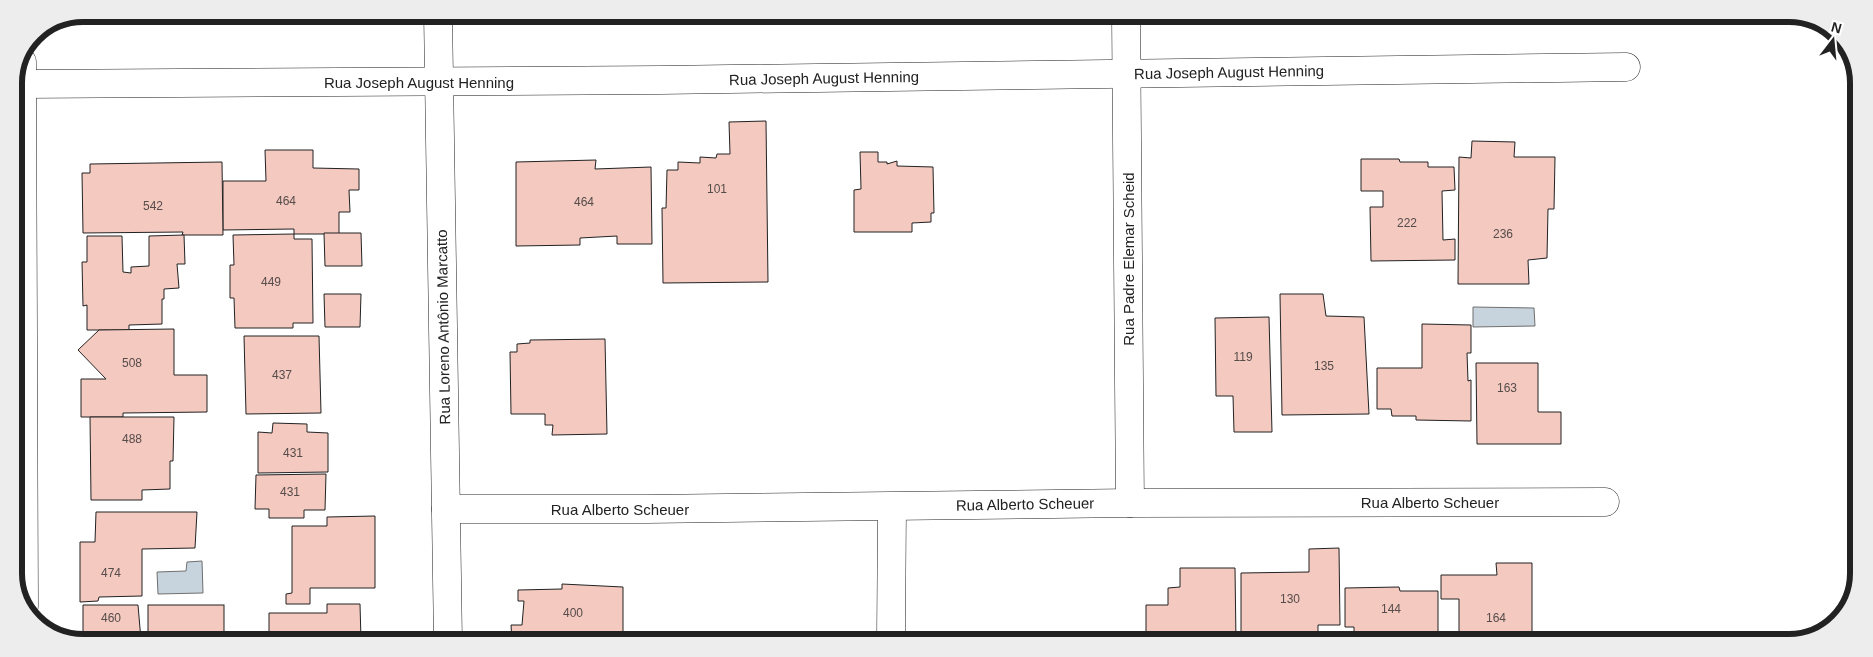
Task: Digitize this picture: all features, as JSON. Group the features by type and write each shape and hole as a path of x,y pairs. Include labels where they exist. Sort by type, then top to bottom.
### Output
{"street":[{"name":"Rua Loreno Antônio Marcatto","path":"438,22 448,634"},
{"name":"Rua Padre Elemar Scheid","path":"1126,22 1130,503"},
{"name":"Rua Joseph August Henning","path":"24,73 438,82 1626,67"},
{"path":"22,84 24,584"},
{"name":"Rua Alberto Scheuer","path":"446,509 1130,503 1605,502"},
{"path":"891,634 892,506"}],"shaded area":[{"path":"1473,307 1534,308 1535,326 1473,327"},
{"path":"202,561 203,593 158,594 157,572 186,571 187,562"}],"building":[{"path":"766,121 768,282 663,283 662,208 666,208 667,170 678,170 678,162 700,163 700,157 716,158 717,154 730,154 729,122"},
{"path":"1472,141 1515,142 1514,157 1555,157 1554,209 1548,209 1547,258 1528,260 1529,284 1458,284 1459,157 1471,158"},
{"path":"265,150 313,150 313,168 359,169 359,190 349,190 350,212 339,212 339,234 294,234 294,229 223,230 223,181 266,181"},
{"path":"860,152 878,152 878,162 887,162 887,164 897,161 897,166 933,167 934,213 931,213 931,222 912,223 912,232 854,232 854,190 861,189"},
{"path":"1361,159 1399,159 1400,162 1428,162 1428,167 1454,167 1455,190 1442,191 1443,240 1455,239 1455,260 1371,261 1370,207 1383,207 1383,191 1361,191"},
{"path":"596,160 595,169 651,167 652,244 617,244 617,236 580,238 580,245 516,246 516,162"},
{"path":"222,162 223,235 182,235 183,232 83,233 82,173 90,173 90,164"},
{"path":"324,233 361,233 362,266 325,266"},
{"path":"294,234 294,239 312,239 313,323 293,323 293,328 235,328 234,298 230,298 230,265 234,265 233,235"},
{"path":"184,235 185,264 177,264 179,288 164,289 162,324 129,325 129,330 87,330 87,305 83,306 82,262 87,262 87,236 122,236 123,272 131,273 131,267 149,266 149,236"},
{"path":"324,294 361,294 360,327 325,327"},
{"path":"1280,294 1323,294 1326,316 1364,317 1369,414 1282,415"},
{"path":"1269,317 1272,432 1234,432 1233,396 1216,396 1215,318"},
{"path":"1422,324 1471,325 1471,353 1467,353 1468,381 1471,380 1471,421 1416,420 1416,416 1392,416 1391,409 1377,409 1377,368 1422,368"},
{"path":"174,329 174,375 207,375 207,412 123,413 123,417 81,417 81,379 106,379 78,350 99,330"},
{"path":"244,336 319,336 321,413 246,414"},
{"path":"605,339 607,434 552,435 553,425 545,425 545,414 511,414 510,352 517,352 517,344 530,343 530,340"},
{"path":"1476,363 1538,363 1538,412 1561,412 1561,444 1477,444"},
{"path":"90,417 174,417 173,461 170,461 170,489 142,490 142,500 91,500"},
{"path":"273,423 307,424 307,432 328,433 328,472 258,473 258,432 272,433"},
{"path":"326,474 325,510 304,510 304,518 269,518 269,509 255,509 256,475"},
{"path":"96,512 197,512 195,548 142,549 142,596 99,597 98,601 80,602 80,542 95,542"},
{"path":"375,516 375,588 310,588 310,604 286,604 286,594 292,593 292,526 327,526 327,517"},
{"path":"1339,548 1340,625 1318,625 1318,634 1241,634 1241,573 1309,572 1309,549"},
{"path":"1496,563 1532,563 1532,634 1459,634 1459,599 1441,599 1441,575 1497,575"},
{"path":"1180,568 1235,568 1236,634 1146,634 1146,605 1168,605 1168,588 1180,587"},
{"path":"562,584 623,587 623,634 512,634 511,625 522,625 524,601 518,601 518,590 562,589"},
{"path":"1399,587 1400,591 1438,591 1438,634 1354,634 1354,627 1345,627 1345,588"},
{"path":"327,604 360,604 361,634 269,634 269,613 327,613"},
{"path":"83,605 138,605 140,634 83,634"},
{"path":"148,605 224,605 224,634 148,634"}]}
